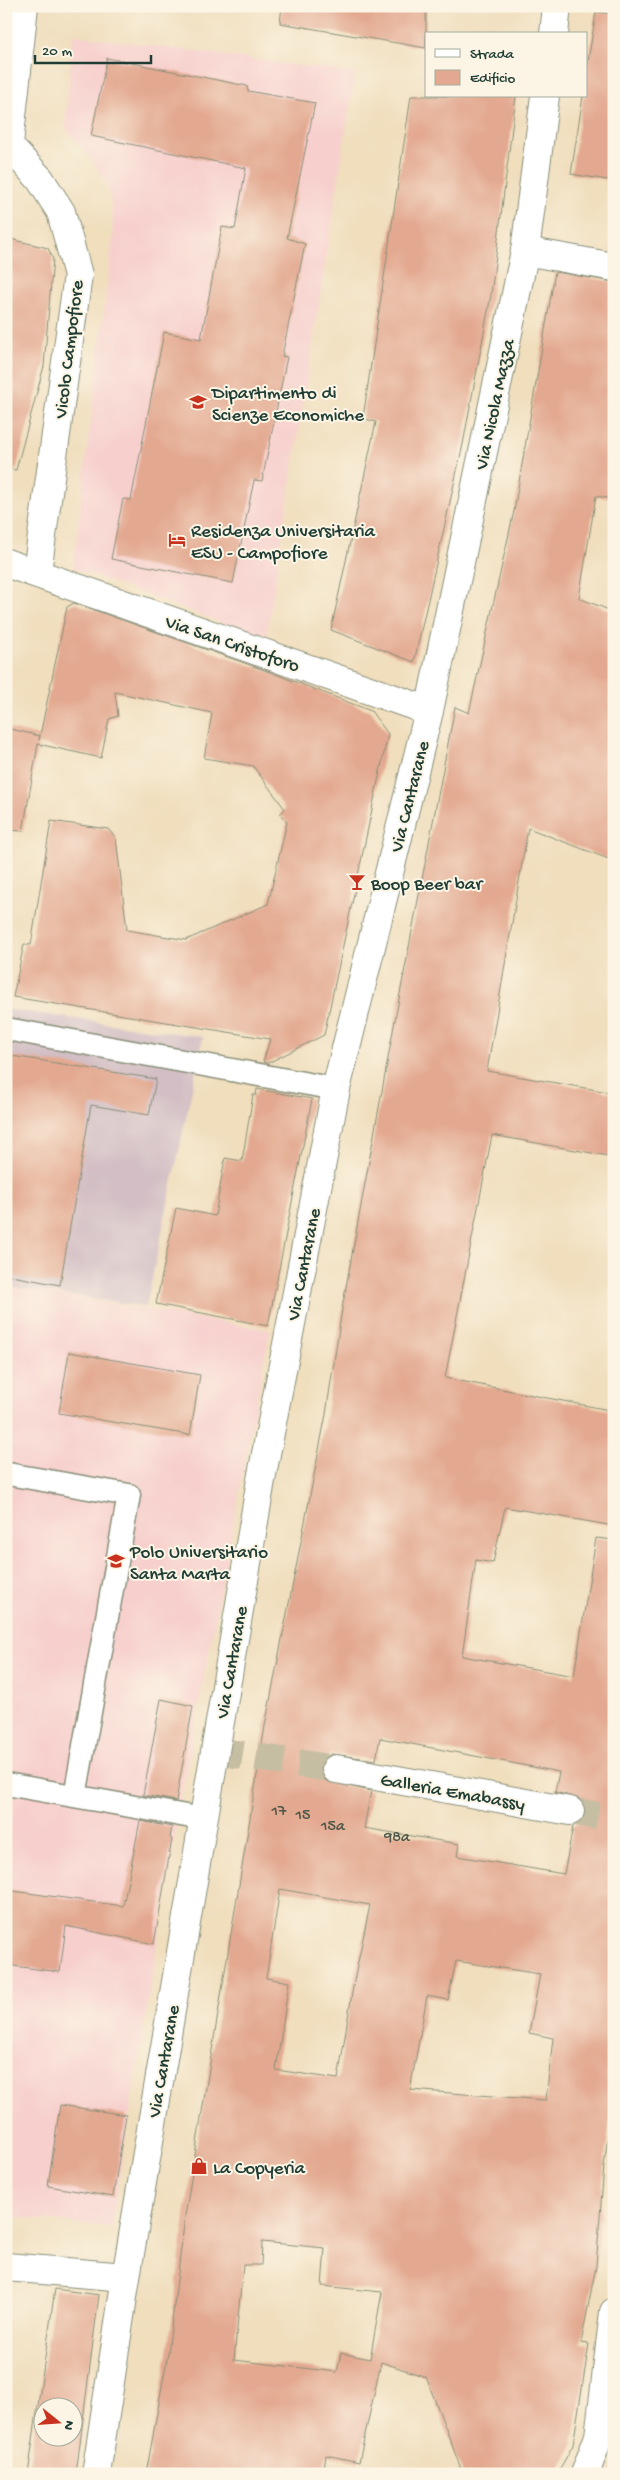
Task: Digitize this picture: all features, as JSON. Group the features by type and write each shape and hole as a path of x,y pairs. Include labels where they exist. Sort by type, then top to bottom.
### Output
{"street":[{"path":"7,144 24,6"},
{"path":"554,32 557,6"},
{"name":"Via Nicola Mazza","path":"429,711 525,251 545,98"},
{"name":"Vicolo Campofiore","path":"7,144 40,179 60,212 78,275 37,572"},
{"path":"525,251 614,267"},
{"name":"Via San Cristoforo","path":"6,563 37,572 429,711"},
{"name":"Via Cantarane","path":"96,2474 126,2277 261,1480 336,1089 429,711"},
{"name":"Galleria Emabassy","path":"336,1770 570,1811"},
{"path":"6,2267 126,2277"},
{"path":"585,2474 599,2436 614,2312"}],"lane":[{"path":"12,1030 336,1089"},
{"path":"8,1474 129,1495 75,1796"},
{"path":"6,1784 203,1819"}],"shaded area":[{"name":"Dipartimento di Scienze Economiche","path":"73,35 355,73 266,639 73,568 113,237 112,208 108,187 94,163 65,128"},
{"path":"6,1009 203,1037 146,1307 6,1286"},
{"name":"Polo Universitario Santa Marta","path":"6,1286 270,1330 182,1792 111,2227 6,2216"}],"building":[{"path":"282,6 426,6 425,48 280,23"},
{"path":"596,12 614,14 614,181 571,174 583,98 588,98 588,62"},
{"path":"107,58 247,86 248,91 315,103 287,238 305,244 282,356 287,357 262,481 254,480 233,583 111,559 123,499 131,500 164,332 201,339 222,227 235,229 246,168 91,136"},
{"path":"411,96 425,96 425,98 516,98 491,295 463,444 414,662 331,630 376,422 363,418"},
{"path":"6,238 48,248 53,259 44,366 16,470 6,469"},
{"path":"555,272 614,282 614,499 596,496 579,598 614,612 614,861 528,828 487,1071 614,1093 614,1157 492,1135 445,1378 614,1411 614,1526 505,1507 493,1563 476,1560 462,1656 574,1676 596,1538 614,1540 614,2090 604,2166 596,2266 581,2343 589,2344 573,2445 557,2474 463,2474 426,2377 381,2362 359,2462 326,2455 323,2474 146,2474 168,2353 185,2216 265,1726 326,1414 342,1309 395,1020 455,707 469,713 514,511","holes":["380,1738 559,1772 555,1792 580,1799 584,1805 585,1813 582,1821 573,1826 564,1874 457,1856 459,1844 364,1828 371,1791 326,1781 322,1775 321,1767 324,1759 331,1754 376,1760","280,1889 370,1905 354,1981 338,2079 276,2070 289,1982 266,1978","456,1961 540,1974 529,2033 553,2038 546,2100 410,2090 427,1996 448,2000","262,2242 325,2248 322,2286 382,2292 370,2359 341,2353 337,2372 234,2360 243,2265 261,2265"]},
{"path":"74,603 270,672 371,711 388,734 324,1035 268,1063 263,1062 270,1039 13,997 24,944 31,945 51,821 108,829 116,838 127,930 186,940 268,904 287,822 280,814 285,809 253,766 204,758 212,713 115,692 118,716 109,719 101,758 38,744 23,831 6,830 6,728 40,736 67,607"},
{"path":"6,1055 156,1079 149,1115 91,1105 60,1285 6,1275"},
{"path":"257,1089 312,1099 268,1326 156,1304 176,1208 215,1216 225,1158 242,1161 253,1095 256,1095"},
{"path":"69,1352 200,1375 190,1435 59,1413"},
{"path":"161,1699 193,1706 176,1801 143,1795"},
{"path":"140,1821 172,1827 170,1838 172,1839 154,1944 66,1926 60,1972 6,1965 6,1890 123,1906"},
{"path":"60,2105 126,2115 113,2197 48,2186"},
{"path":"55,2289 99,2295 82,2427 82,2398 39,2398"},
{"path":"32,2447 79,2448 76,2474 28,2474"}],"tunnel":[{"path":"215,1751 336,1769"},
{"path":"570,1811 614,1819"}],"place":[{"name":"Dipartimento di Scienze Economiche","path":"198,402"},
{"name":"Residenza Universitaria ESU - Campofiore","path":"177,540"},
{"name":"Boop Beer bar","path":"357,882"},
{"name":"Polo Universitario Santa Marta","path":"116,1561"},
{"name":"La Copyeria","path":"199,2166"}]}
